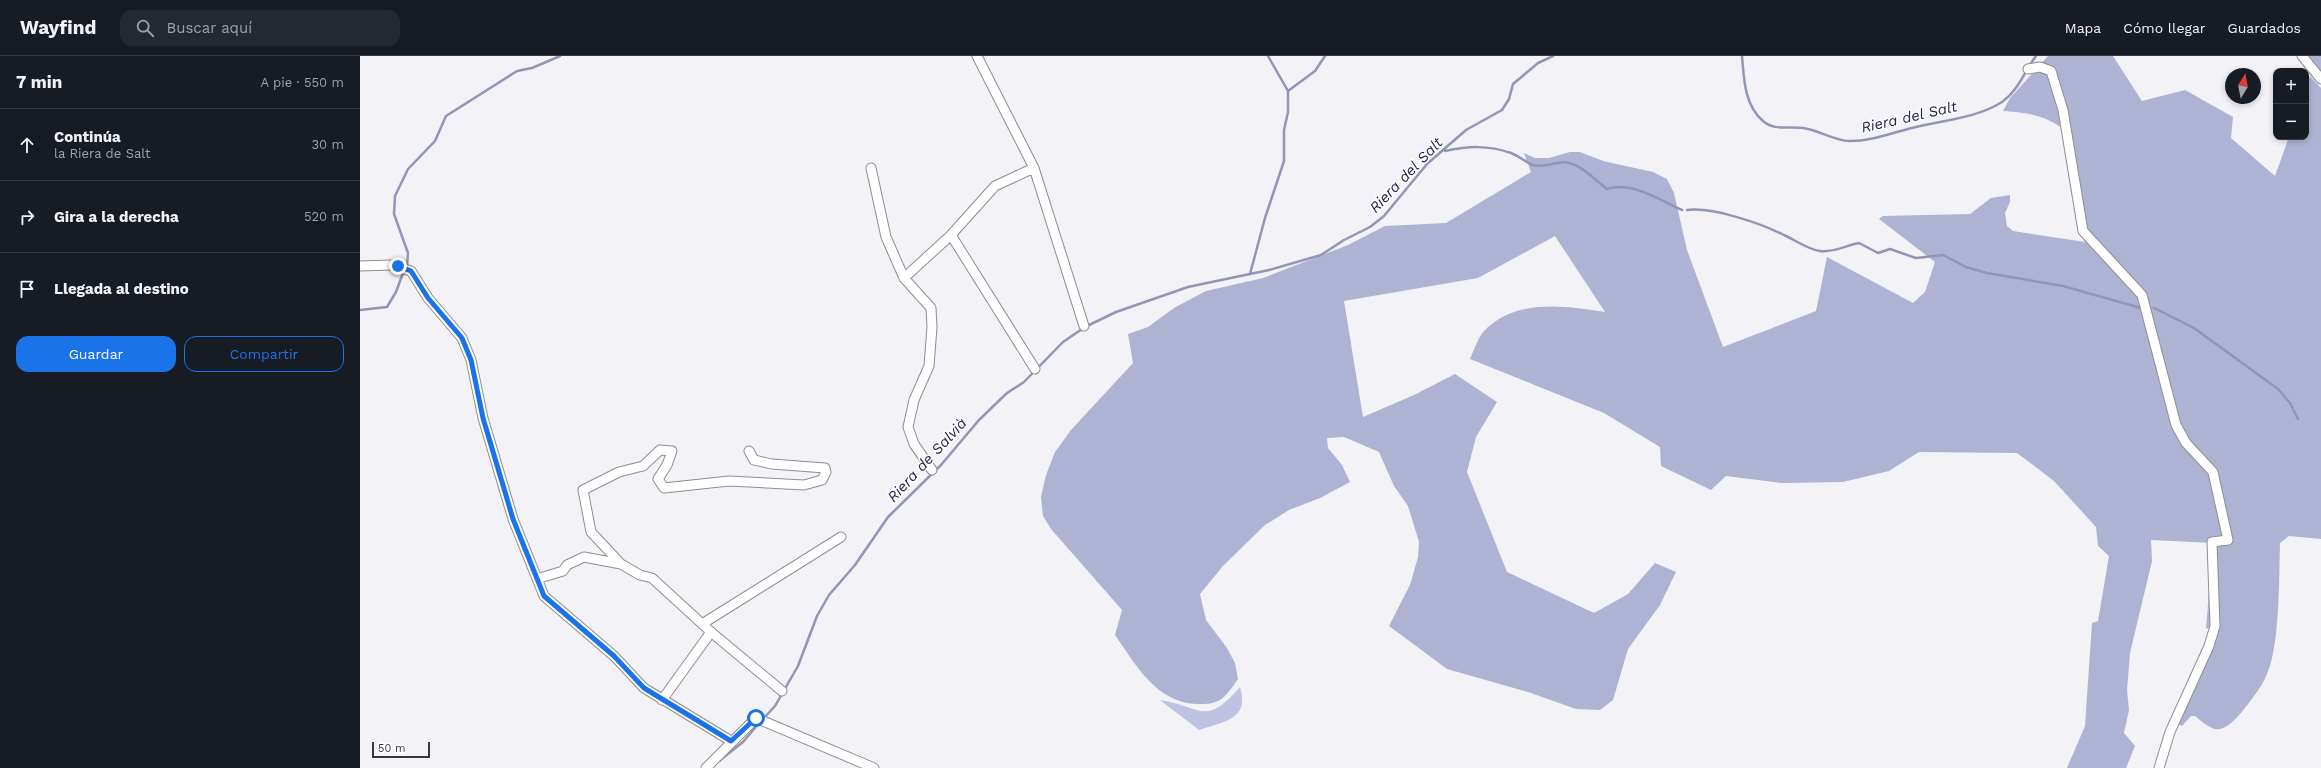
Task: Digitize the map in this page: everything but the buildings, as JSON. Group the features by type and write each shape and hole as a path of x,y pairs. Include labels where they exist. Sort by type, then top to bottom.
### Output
{"street":[{"path":"977,56 1034,168 1084,326"},
{"path":"2302,56 2321,79"},
{"path":"2028,69 2040,67 2051,71 2063,110 2083,231 2142,296 2148,309 2176,425 2186,443 2214,472 2228,540 2212,542 2215,626 2209,646 2170,732 2159,768"},
{"path":"871,168 886,237 904,278 931,308 932,327 929,366 914,400 908,427 914,444 932,470"},
{"path":"904,278 951,235 995,186 1034,168"},
{"path":"951,235 1035,369"},
{"path":"360,266 391,265 411,271 428,298 462,338 471,360 483,418 513,519 544,596 614,656 644,688 731,741"},
{"path":"749,451 754,460 772,464 825,468 826,472 822,480 804,485 729,481 664,488 658,479 667,465 672,451 660,450 643,466 618,472 583,490 591,532 621,564 640,575 652,578 711,632 782,691"},
{"path":"702,624 841,537"},
{"path":"543,577 563,571 567,565 584,558 621,564"},
{"path":"662,700 711,632"},
{"path":"706,768 731,741 756,718 874,768"}],"shaded area":[{"path":"2048,56 2113,56 2142,101 2185,90 2233,117 2231,138 2275,176 2288,140 2309,140 2310,76 2321,88 2321,539 2289,536 2280,543 2277,629 2271,661 2265,679 2255,695 2228,726 2218,729 2213,728 2195,716 2191,716 2182,726 2176,723 2208,646 2212,626 2206,629 2213,543 2151,540 2152,561 2130,653 2127,690 2129,710 2124,733 2135,746 2126,768 2067,768 2085,726 2092,623 2098,621 2109,556 2098,546 2096,527 2054,481 2017,453 1919,452 1889,471 1843,482 1781,483 1726,476 1711,490 1661,466 1660,447 1604,413 1470,359 1484,331 1497,320 1511,313 1541,307 1573,308 1605,312 1555,236 1478,278 1344,301 1363,417 1414,395 1455,374 1497,402 1476,437 1467,472 1507,572 1594,613 1628,594 1655,563 1676,572 1660,605 1628,649 1613,700 1600,710 1576,709 1528,692 1447,669 1389,626 1410,585 1418,557 1419,542 1408,506 1394,486 1379,452 1344,437 1327,438 1328,448 1342,465 1350,482 1320,498 1289,510 1265,525 1223,566 1200,594 1206,620 1227,648 1235,663 1238,679 1225,696 1216,702 1196,704 1182,702 1169,697 1148,680 1115,635 1122,610 1051,529 1043,516 1041,497 1046,475 1055,452 1071,430 1133,363 1128,334 1148,327 1174,308 1206,291 1263,278 1348,245 1385,226 1446,223 1531,172 1524,153 1535,158 1549,158 1570,152 1580,152 1603,161 1653,172 1667,179 1674,193 1687,250 1723,347 1816,311 1827,257 1913,303 1925,292 1935,262 1879,219 1883,216 1970,214 1991,198 2010,195 2010,202 2005,213 2007,226 2013,231 2085,242 2081,233 2062,128 2041,117 2003,111 2010,98"},
{"path":"2305,56 2321,56 2321,75"},
{"path":"1240,687 1242,698 1238,713 1233,718 1199,730 1160,700 1195,710 1211,711 1219,707"}],"waterway":[{"path":"407,265 408,253 394,214 395,196 408,169 435,141 446,116 517,71 532,68 560,56"},
{"path":"1250,274 1265,218 1284,161 1284,130 1288,112 1288,91 1268,56"},
{"path":"1288,91 1315,71 1325,56"},
{"name":"Riera de Salvià","path":"764,718 775,706 798,666 817,616 829,595 855,565 888,517 941,465 979,420 1007,393 1024,382 1063,342 1085,327 1116,312 1188,287 1269,270 1321,255 1344,240 1370,227 1384,216 1427,164 1466,130 1502,110 1509,99 1513,84 1538,63 1553,56"},
{"name":"Riera del Salt","path":"1742,56 1746,91 1752,107 1763,121 1772,126 1782,128 1809,129 1844,141 1858,141 1874,138 1923,125 1970,116 1992,108 2002,102 2013,92 2036,56"},
{"path":"1445,151 1478,147 1503,150 1537,166 1563,162 1569,163 1581,168 1607,189 1616,187 1635,189 1682,210"},
{"path":"1687,210 1723,213 1750,221 1774,230 1816,250 1830,251 1859,243 1878,253 1890,249 1916,258 1943,255 1966,267 1987,273 2063,286 2141,308"},
{"path":"360,310 387,307 396,292 403,273"},
{"path":"2154,308 2194,328 2278,389 2290,403 2298,419"},
{"name":"Riera de Salvià","path":"719,761 743,742 760,722"}],"route":[{"path":"398,266 411,271 428,298 462,338 471,360 483,418 513,519 544,596 614,656 644,688 731,741 756,718"}]}
